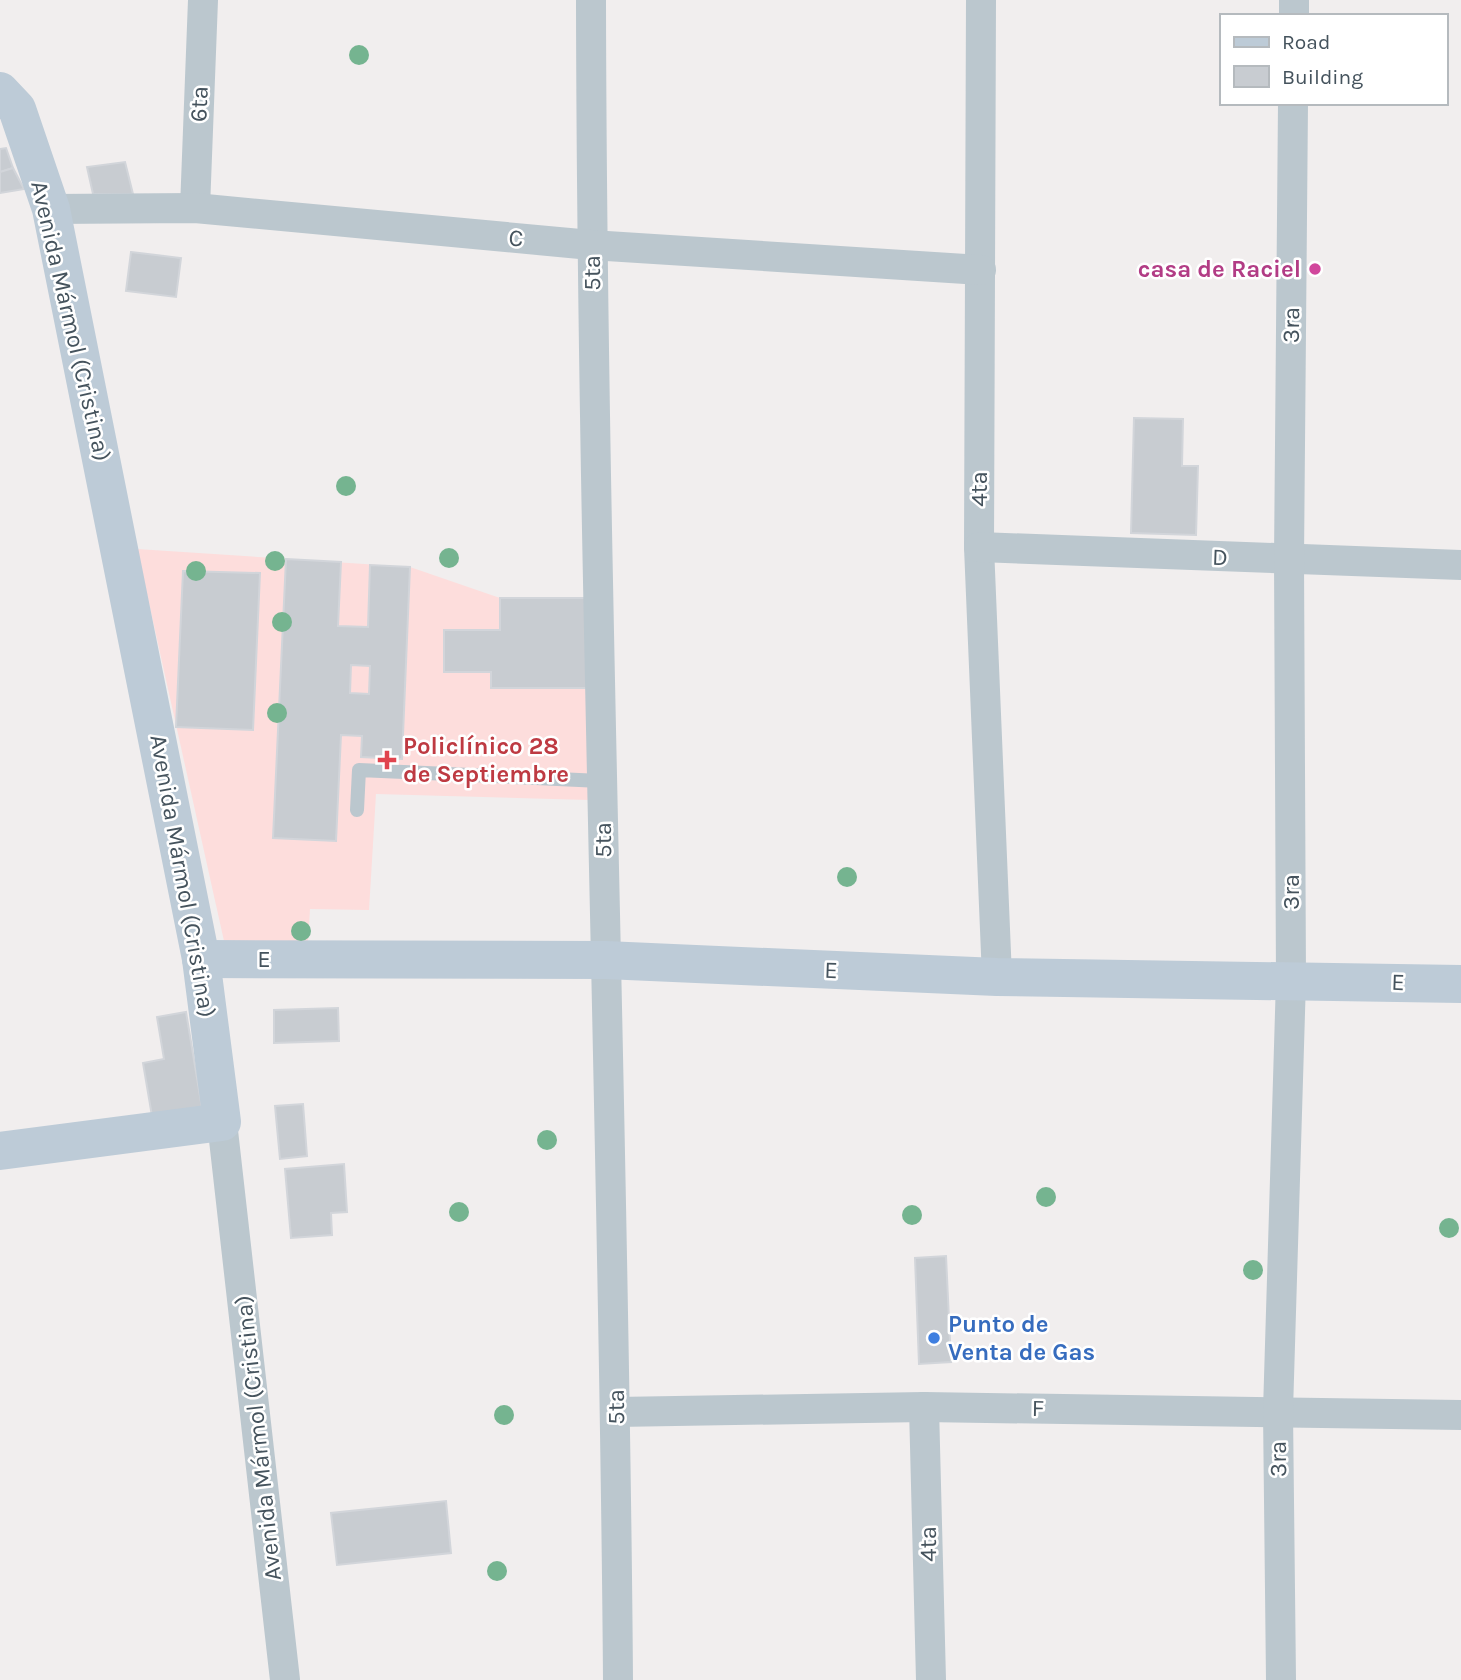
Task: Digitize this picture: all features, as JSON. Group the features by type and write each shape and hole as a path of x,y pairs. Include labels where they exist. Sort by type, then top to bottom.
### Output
{"main road":[{"name":"Avenida Mármol (Cristina)","path":"0,91 17,109 51,209 201,959 222,1122"},
{"name":"E","path":"201,959 605,960 996,977 1291,979 1461,984"},
{"path":"0,1151 222,1122"}],"street":[{"name":"6ta","path":"195,208 203,0"},
{"name":"5ta","path":"591,0 592,245 616,1412 618,1680"},
{"name":"4ta","path":"981,0 979,547 996,977"},
{"name":"3ra","path":"1281,1680 1278,1410 1291,979 1289,559 1293,105"},
{"name":"C","path":"51,209 195,208 592,245 981,270"},
{"name":"D","path":"979,547 1461,565"},
{"name":"Avenida Mármol (Cristina)","path":"222,1122 285,1680"},
{"name":"4ta","path":"924,1407 931,1680"},
{"name":"F","path":"616,1412 924,1407 1278,1410 1461,1415"}],"lane":[{"path":"357,810 359,770 601,781"}],"shaded area":[{"name":"Policlínico 28 de Septiembre","path":"137,549 410,567 500,598 590,598 589,800 376,794 369,910 310,909 308,941 224,941"}],"building":[{"path":"6,148 13,168 0,172 0,149"},
{"path":"125,162 133,194 93,194 87,167"},
{"path":"13,168 24,189 0,193 0,172"},
{"path":"131,252 181,258 176,297 126,291"},
{"path":"1134,418 1183,419 1182,466 1198,466 1196,535 1131,533"},
{"path":"286,559 341,562 338,626 368,627 370,565 410,567 402,759 361,757 362,736 341,735 336,841 273,838","holes":["351,665 370,666 369,694 350,693"]},
{"path":"183,571 260,573 253,730 176,727"},
{"path":"500,598 590,598 590,688 491,688 491,672 444,672 444,630 500,630"},
{"path":"338,1008 339,1041 274,1043 274,1010"},
{"path":"186,1012 203,1114 153,1122 143,1063 164,1059 157,1017"},
{"path":"303,1104 307,1156 280,1159 275,1106"},
{"path":"344,1164 347,1212 331,1213 332,1235 291,1238 285,1169"},
{"path":"946,1256 951,1362 919,1364 915,1258"},
{"path":"446,1501 451,1553 337,1565 331,1513"}],"place":[{"name":"casa de Raciel","path":"1315,269"},
{"name":"Policlínico 28 de Septiembre","path":"387,760"},
{"name":"Punto de Venta de Gas","path":"934,1338"}]}
